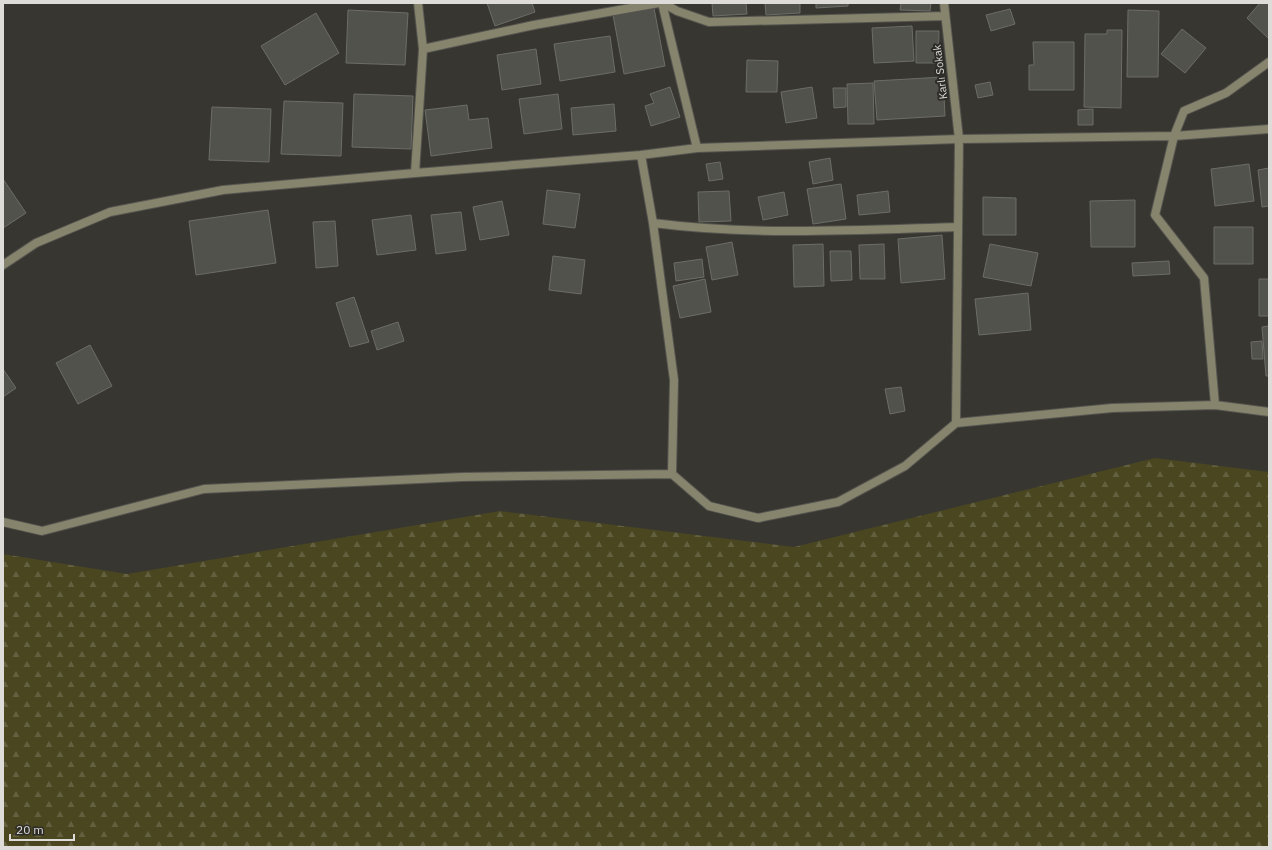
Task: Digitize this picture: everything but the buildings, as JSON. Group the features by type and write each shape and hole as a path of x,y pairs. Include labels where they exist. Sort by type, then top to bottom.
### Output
{"street":[{"path":"415,173 424,48 418,3"},
{"path":"424,48 534,25 661,3 677,11 709,22 945,16"},
{"path":"661,3 697,148"},
{"name":"Karlı Sokak","path":"944,3 959,139 956,423"},
{"path":"1215,405 1204,278 1155,216 1174,136 1184,111 1226,93 1269,62"},
{"path":"4,262 36,243 110,212 223,190 641,155 697,148 959,139 1174,136 1269,129"},
{"path":"641,155 653,223 674,380 672,474"},
{"path":"653,223 690,228 801,231 958,227"},
{"path":"3,522 42,531 204,489 462,477 672,474 709,506 758,518 838,502 905,466 956,423 1112,408 1215,405 1269,412"}],"green space":[{"path":"1155,458 1269,472 1269,847 3,847 3,554 127,574 500,511 794,547"}]}
